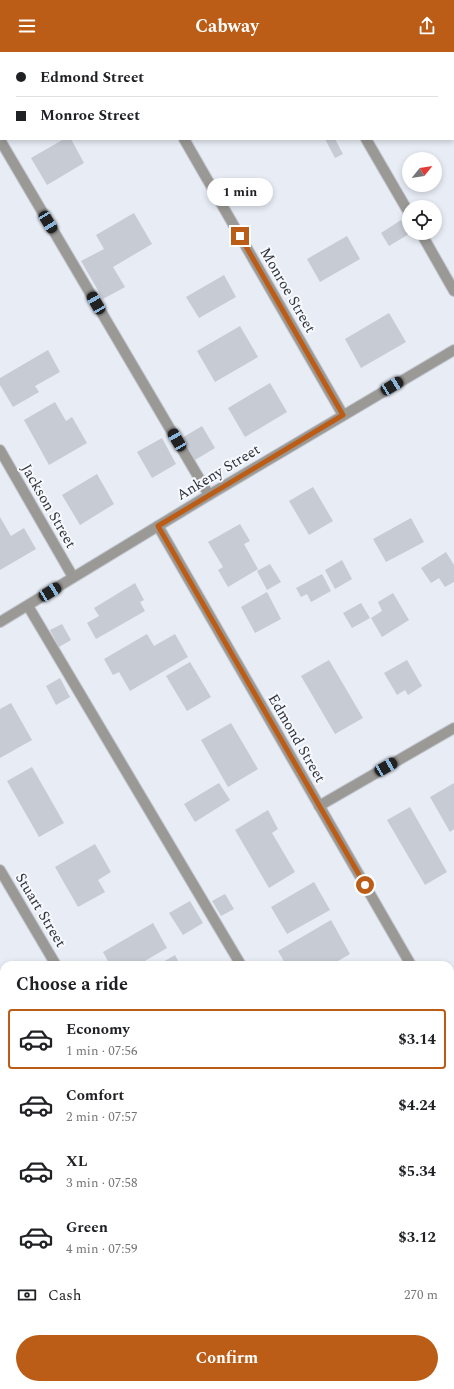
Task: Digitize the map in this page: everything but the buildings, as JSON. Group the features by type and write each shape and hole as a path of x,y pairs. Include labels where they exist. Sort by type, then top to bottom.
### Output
{"street":[{"path":"0,140 209,495"},
{"name":"Monroe Street","path":"185,140 343,415"},
{"path":"367,140 402,201"},
{"path":"425,240 454,291"},
{"name":"Ankeny Street","path":"0,622 209,495 454,350"},
{"name":"Jackson Street","path":"0,450 73,577"},
{"name":"Edmond Street","path":"158,526 409,961"},
{"path":"28,606 239,961"},
{"path":"319,806 454,728"},
{"name":"Stuart Street","path":"0,870 54,961"}],"route":[{"path":"240,236 343,415 158,526 365,885"}]}
